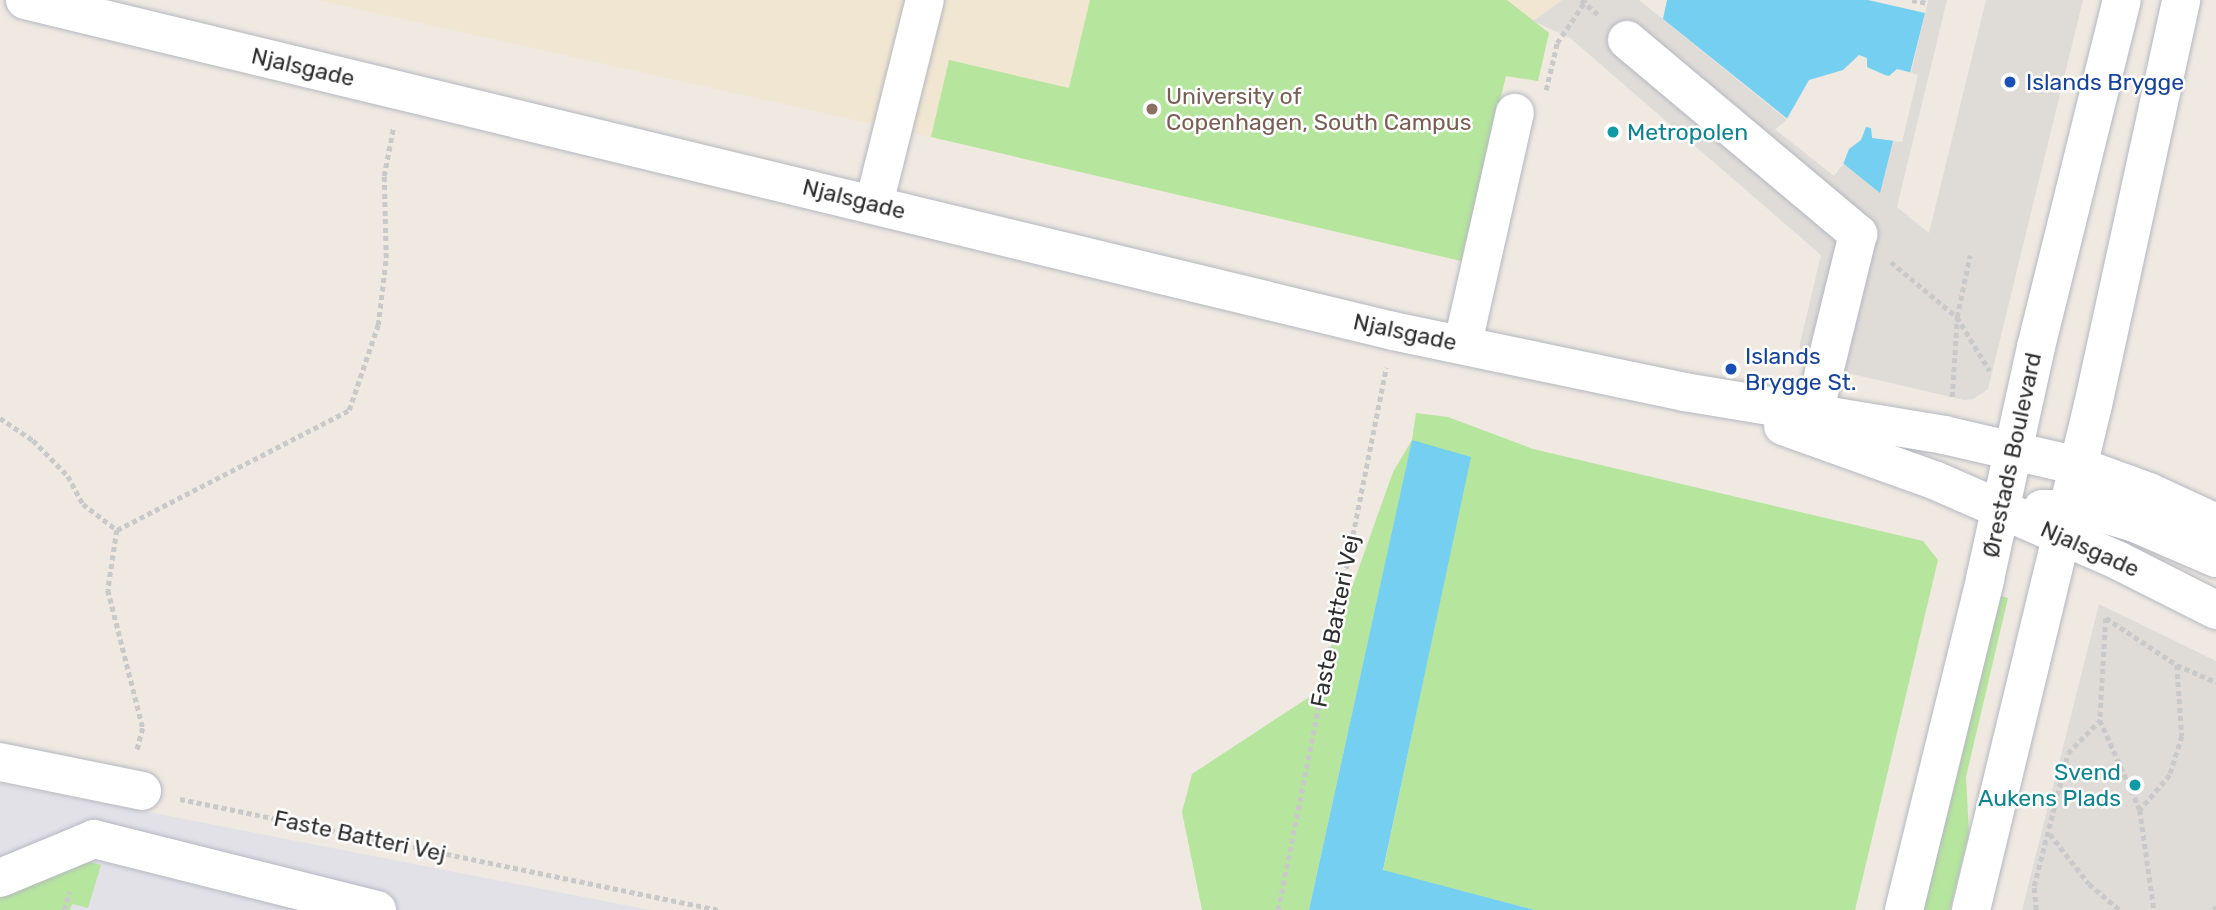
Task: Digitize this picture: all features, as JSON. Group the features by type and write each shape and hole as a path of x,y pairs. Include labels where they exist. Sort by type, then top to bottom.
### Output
{"street":[{"name":"Njalsgade","path":"25,0 1393,331 1685,392 1944,435 2078,466 2149,492 2216,523"},
{"path":"874,204 925,0"},
{"name":"Ørestads Boulevard","path":"1904,910 2004,522 2012,452 2122,0"},
{"path":"1971,910 2078,466 2180,0"},
{"path":"1627,40 1858,234 1814,413"},
{"path":"1463,344 1515,113"},
{"name":"Njalsgade","path":"1685,392 1934,480 2004,522 2065,522 2119,561 2216,610"},
{"path":"2065,522 2088,509 2135,523 2216,558"},
{"path":"2119,561 2216,596"},
{"path":"0,762 134,790"},
{"path":"0,878 94,839 377,910"}],"path":[{"path":"1912,0 1927,4"},
{"path":"117,530 349,410 377,325 386,258 384,176 400,90"},
{"path":"1858,234 1957,317 1993,376"},
{"path":"1952,397 1957,317 1970,255"},
{"name":"Faste Batteri Vej","path":"1278,910 1393,331"},
{"path":"0,418 33,440 68,477 83,505 117,530"},
{"path":"117,530 108,590 143,728 134,790"},
{"path":"2154,910 2140,810 2101,720 2106,618 2177,665 2216,682"},
{"path":"2140,810 2170,775 2182,736 2177,665"},
{"path":"2036,910 2034,886 2068,753 2101,720"},
{"name":"Faste Batteri Vej","path":"134,790 719,910"},
{"path":"2049,833 2089,884 2120,910"}],"shaded area":[{"name":"University of Copenhagen, South Campus","path":"317,0 1562,0 1533,21 1549,33 1538,81 1506,76 1461,261 931,137"},
{"path":"1562,0 1639,0 1787,120 1775,129 1834,176 1843,164 1880,192 1892,141 1902,142 1918,75 1911,73 1928,0 1947,0 1897,207 1929,233 1986,0 2083,0 1988,389 1973,399 1964,400 1800,362 1800,343 1821,255 1570,38 1533,21"},
{"name":"Svend Aukens Plads","path":"2099,604 2216,661 2216,910 2022,910"},
{"path":"0,784 138,810 650,910 0,910"}],"green space":[{"name":"University of Copenhagen, South Campus","path":"1090,0 1507,0 1549,33 1538,81 1506,76 1461,261 931,137 949,60 1069,88"},
{"path":"1416,413 1448,417 1533,449 1923,541 1938,560 1855,910 1535,910 1383,871 1470,458 1412,441 1309,910 1202,910 1182,812 1192,774 1314,694 1393,472 1412,440"},
{"path":"1997,595 2008,598 1966,777 1969,833 1950,910 1922,910"},
{"path":"90,862 101,865 88,908 72,904 70,910 0,910 0,895"}],"water":[{"path":"1667,0 1868,0 1925,13 1880,193 1663,19"},
{"path":"1412,440 1471,457 1383,870 1535,910 1309,910"}],"pier":[{"path":"1859,55 1867,58 1867,67 1885,75 1889,76 1897,69 1913,73 1895,141 1872,138 1871,128 1866,127 1861,140 1849,149 1842,167 1785,122 1809,80 1843,70"}],"place":[{"name":"Islands Brygge","path":"2010,82"},
{"name":"University of Copenhagen, South Campus","path":"1152,109"},
{"name":"Metropolen","path":"1613,132"},
{"name":"Islands Brygge St.","path":"1731,369"},
{"name":"Svend Aukens Plads","path":"2135,785"}]}
